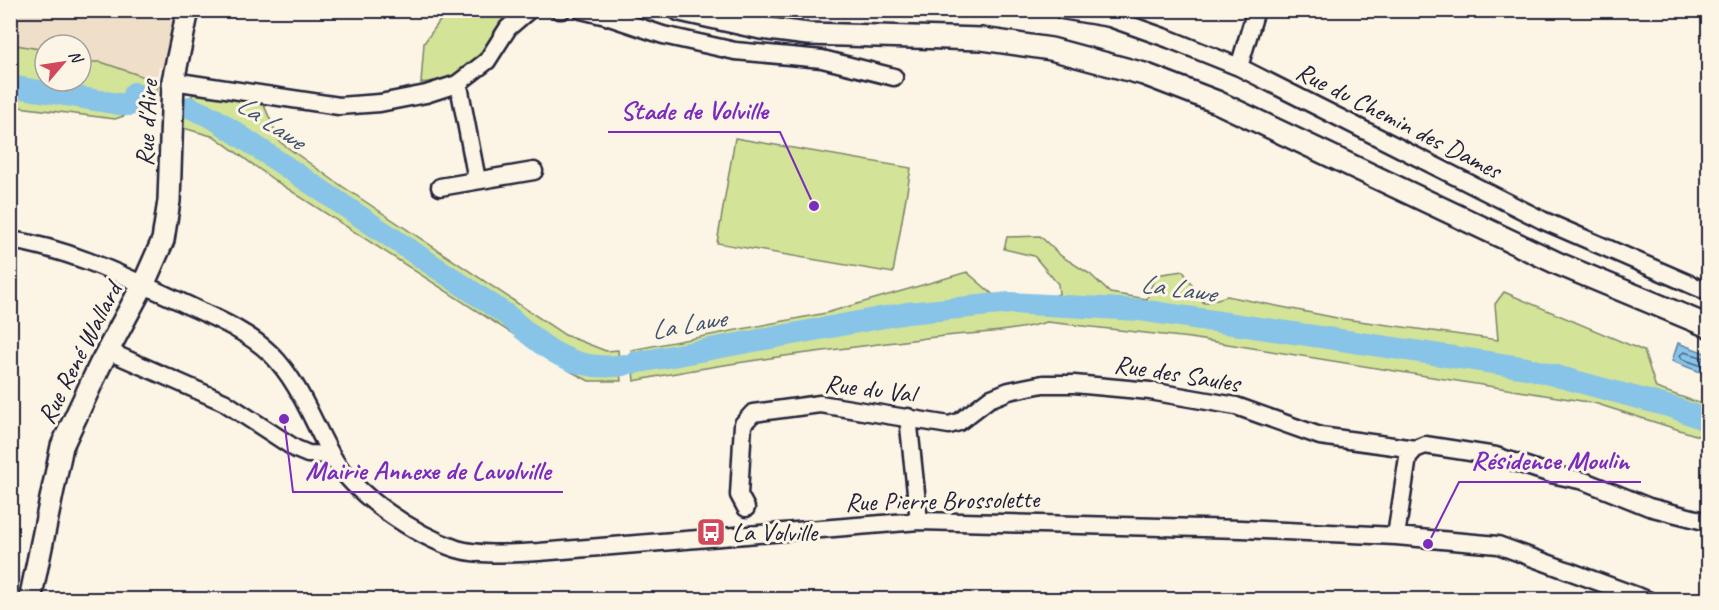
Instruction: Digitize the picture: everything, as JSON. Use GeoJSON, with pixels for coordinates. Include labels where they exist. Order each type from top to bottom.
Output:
{"type":"FeatureCollection","features":[{"type":"Feature","properties":{"kind":"main road","name":"Rue d'Aire"},"geometry":{"type":"LineString","coordinates":[[163,240],[170,201],[173,81],[188,10]]}},
{"type":"Feature","properties":{"kind":"main road"},"geometry":{"type":"LineString","coordinates":[[680,10],[761,28],[808,34],[982,39],[1051,49],[1144,74],[1217,102],[1559,264],[1708,326]]}},
{"type":"Feature","properties":{"kind":"main road","name":"Rue René Wallard"},"geometry":{"type":"LineString","coordinates":[[30,600],[56,464],[70,427],[144,283],[163,240]]}},
{"type":"Feature","properties":{"kind":"street"},"geometry":{"type":"LineString","coordinates":[[173,81],[339,106],[399,99],[457,84],[487,61],[508,28],[529,10]]}},
{"type":"Feature","properties":{"kind":"street"},"geometry":{"type":"LineString","coordinates":[[581,10],[663,35],[735,51],[822,59],[894,76]]}},
{"type":"Feature","properties":{"kind":"street","name":"Rue du Chemin des Dames"},"geometry":{"type":"LineString","coordinates":[[1062,10],[1110,18],[1239,68],[1542,220],[1708,292]]}},
{"type":"Feature","properties":{"kind":"street"},"geometry":{"type":"LineString","coordinates":[[1239,68],[1256,10]]}},
{"type":"Feature","properties":{"kind":"street"},"geometry":{"type":"LineString","coordinates":[[457,84],[477,180]]}},
{"type":"Feature","properties":{"kind":"street"},"geometry":{"type":"LineString","coordinates":[[440,188],[534,171]]}},
{"type":"Feature","properties":{"kind":"street","name":"Rue Pierre Brossolette"},"geometry":{"type":"LineString","coordinates":[[10,240],[43,245],[144,283],[255,340],[273,356],[308,405],[331,455],[342,472],[361,491],[411,528],[459,550],[539,552],[920,521],[1242,529],[1395,536],[1498,545],[1648,600]]}},
{"type":"Feature","properties":{"kind":"street"},"geometry":{"type":"LineString","coordinates":[[108,351],[224,402],[296,449],[308,454],[331,455]]}},
{"type":"Feature","properties":{"kind":"street","name":"Rue des Saules"},"geometry":{"type":"LineString","coordinates":[[936,422],[949,425],[959,422],[989,399],[1009,391],[1043,384],[1074,384],[1150,391],[1236,406],[1320,436],[1415,449],[1425,445],[1496,456],[1551,474],[1584,481],[1649,507],[1708,522]]}},
{"type":"Feature","properties":{"kind":"street","name":"Rue du Val"},"geometry":{"type":"LineString","coordinates":[[746,508],[739,495],[743,424],[753,413],[820,404],[936,422]]}},
{"type":"Feature","properties":{"kind":"street"},"geometry":{"type":"LineString","coordinates":[[908,417],[920,521]]}},
{"type":"Feature","properties":{"kind":"street"},"geometry":{"type":"LineString","coordinates":[[1395,536],[1408,458],[1415,449]]}},
{"type":"Feature","properties":{"kind":"shaded area"},"geometry":{"type":"Polygon","coordinates":[[[10,11],[179,11],[166,68],[159,67],[157,79],[153,80],[101,62],[93,62],[93,33],[33,33],[33,48],[11,44],[10,11]]]}},
{"type":"Feature","properties":{"kind":"green space"},"geometry":{"type":"Polygon","coordinates":[[[447,11],[511,11],[483,59],[455,78],[421,83],[424,43],[447,11]]]}},
{"type":"Feature","properties":{"kind":"green space"},"geometry":{"type":"Polygon","coordinates":[[[10,44],[33,48],[33,93],[93,93],[93,62],[101,62],[159,82],[153,105],[131,100],[127,115],[115,119],[11,106],[10,44]]]}},
{"type":"Feature","properties":{"kind":"green space"},"geometry":{"type":"Polygon","coordinates":[[[196,92],[263,103],[280,142],[333,180],[565,335],[606,351],[618,350],[621,381],[589,381],[570,371],[274,180],[215,137],[183,128],[186,101],[196,92]]]}},
{"type":"Feature","properties":{"kind":"green space"},"geometry":{"type":"Polygon","coordinates":[[[735,138],[911,168],[893,273],[717,243],[735,138]]]}},
{"type":"Feature","properties":{"kind":"green space"},"geometry":{"type":"Polygon","coordinates":[[[1040,236],[1061,256],[1090,274],[1110,293],[1147,299],[1155,275],[1183,271],[1204,303],[1227,296],[1337,318],[1498,340],[1495,304],[1504,292],[1644,351],[1656,388],[1708,406],[1708,439],[1594,403],[1190,338],[1047,322],[1000,331],[776,357],[634,381],[631,350],[826,313],[967,272],[997,298],[1042,300],[1059,294],[1058,284],[1034,256],[1004,249],[1007,237],[1040,236]]]}},
{"type":"Feature","properties":{"kind":"water"},"geometry":{"type":"Polygon","coordinates":[[[1678,343],[1708,354],[1708,375],[1672,361],[1678,343]]]}},
{"type":"Feature","properties":{"kind":"waterway","name":"La Lawe"},"geometry":{"type":"LineString","coordinates":[[10,86],[125,105],[130,105],[134,93]]}},
{"type":"Feature","properties":{"kind":"waterway","name":"La Lawe"},"geometry":{"type":"LineString","coordinates":[[189,107],[215,119],[507,315],[534,338],[560,355],[589,365],[606,367],[624,365]]}},
{"type":"Feature","properties":{"kind":"waterway","name":"La Lawe"},"geometry":{"type":"LineString","coordinates":[[634,363],[907,313],[1010,303],[1140,310],[1527,368],[1675,408],[1708,421]]}},
{"type":"Feature","properties":{"kind":"place","name":"Stade de Volville"},"geometry":{"type":"Point","coordinates":[814,206]}},
{"type":"Feature","properties":{"kind":"place","name":"Mairie Annexe de Lavolville"},"geometry":{"type":"Point","coordinates":[284,419]}},
{"type":"Feature","properties":{"kind":"place","name":"La Volville"},"geometry":{"type":"Point","coordinates":[711,532]}},
{"type":"Feature","properties":{"kind":"place","name":"Résidence Moulin"},"geometry":{"type":"Point","coordinates":[1428,544]}}]}
